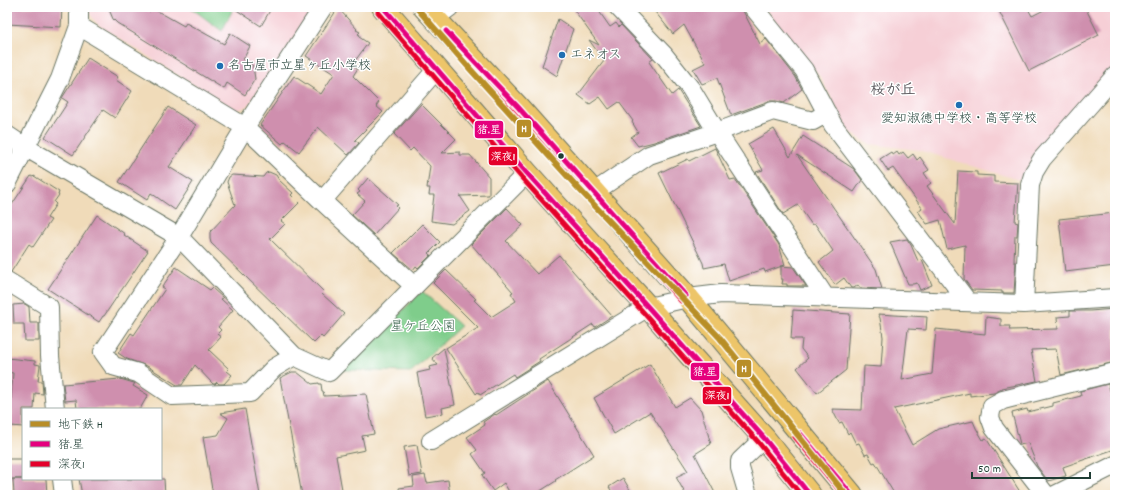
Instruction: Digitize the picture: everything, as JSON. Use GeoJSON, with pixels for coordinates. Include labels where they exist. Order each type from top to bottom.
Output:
{"type":"FeatureCollection","features":[{"type":"Feature","properties":{"kind":"main road"},"geometry":{"type":"LineString","coordinates":[[382,7],[527,173],[764,438],[810,495]]}},
{"type":"Feature","properties":{"kind":"main road"},"geometry":{"type":"LineString","coordinates":[[436,11],[518,107],[688,298],[852,495]]}},
{"type":"Feature","properties":{"kind":"street"},"geometry":{"type":"LineString","coordinates":[[7,184],[60,79],[79,26],[79,7]]}},
{"type":"Feature","properties":{"kind":"street"},"geometry":{"type":"LineString","coordinates":[[294,356],[274,368],[250,393],[172,396],[138,374],[113,366],[103,352],[179,237],[245,127],[323,7]]}},
{"type":"Feature","properties":{"kind":"street"},"geometry":{"type":"LineString","coordinates":[[618,7],[664,55],[691,89],[717,132],[826,298]]}},
{"type":"Feature","properties":{"kind":"street"},"geometry":{"type":"LineString","coordinates":[[753,7],[804,70],[833,124],[968,302]]}},
{"type":"Feature","properties":{"kind":"street"},"geometry":{"type":"LineString","coordinates":[[79,26],[245,127],[414,286]]}},
{"type":"Feature","properties":{"kind":"street"},"geometry":{"type":"LineString","coordinates":[[322,201],[436,70]]}},
{"type":"Feature","properties":{"kind":"street"},"geometry":{"type":"LineString","coordinates":[[1024,304],[1030,185],[1034,172],[1042,159],[1115,76]]}},
{"type":"Feature","properties":{"kind":"street"},"geometry":{"type":"LineString","coordinates":[[594,192],[649,155],[773,111],[813,121],[826,112]]}},
{"type":"Feature","properties":{"kind":"street"},"geometry":{"type":"LineString","coordinates":[[7,135],[26,148],[179,237],[294,356],[329,372],[527,173]]}},
{"type":"Feature","properties":{"kind":"street"},"geometry":{"type":"LineString","coordinates":[[7,281],[49,307],[50,356],[54,408]]}},
{"type":"Feature","properties":{"kind":"street"},"geometry":{"type":"LineString","coordinates":[[431,441],[648,307],[688,298],[721,294],[1024,304],[1115,298]]}},
{"type":"Feature","properties":{"kind":"street"},"geometry":{"type":"LineString","coordinates":[[1046,495],[994,428],[990,418],[992,406],[1003,400],[1115,372]]}},
{"type":"Feature","properties":{"kind":"street"},"geometry":{"type":"LineString","coordinates":[[748,495],[740,468],[740,461],[764,438]]}},
{"type":"Feature","properties":{"kind":"street"},"geometry":{"type":"LineString","coordinates":[[1055,495],[1115,465]]}},
{"type":"Feature","properties":{"kind":"street"},"geometry":{"type":"LineString","coordinates":[[62,480],[64,495]]}},
{"type":"Feature","properties":{"kind":"shaded area","name":"名古屋市立星ヶ丘小学校"},"geometry":{"type":"Polygon","coordinates":[[[88,7],[317,7],[248,106],[235,111],[98,25],[88,11],[88,7]]]}},
{"type":"Feature","properties":{"kind":"shaded area","name":"愛知淑徳中学校・高等学校"},"geometry":{"type":"Polygon","coordinates":[[[763,7],[1115,7],[1115,69],[1026,182],[919,150],[869,144],[848,131],[821,78],[763,7]]]}},
{"type":"Feature","properties":{"kind":"green space"},"geometry":{"type":"Polygon","coordinates":[[[190,7],[234,7],[222,31],[190,7]]]}},
{"type":"Feature","properties":{"kind":"green space","name":"星ケ丘公園"},"geometry":{"type":"Polygon","coordinates":[[[422,291],[461,326],[411,372],[344,370],[422,291]]]}},
{"type":"Feature","properties":{"kind":"building"},"geometry":{"type":"Polygon","coordinates":[[[7,7],[62,7],[61,27],[7,24],[7,7]]]}},
{"type":"Feature","properties":{"kind":"building"},"geometry":{"type":"Polygon","coordinates":[[[108,7],[142,7],[150,12],[152,8],[184,26],[186,23],[224,44],[230,33],[250,46],[243,60],[253,66],[255,79],[245,95],[227,83],[224,89],[117,23],[113,19],[108,7]]]}},
{"type":"Feature","properties":{"kind":"building"},"geometry":{"type":"Polygon","coordinates":[[[232,7],[272,7],[261,26],[232,7]]]}},
{"type":"Feature","properties":{"kind":"building"},"geometry":{"type":"Polygon","coordinates":[[[572,7],[596,7],[610,27],[616,23],[619,27],[621,25],[653,59],[649,62],[672,95],[678,90],[701,126],[638,146],[631,137],[638,132],[632,122],[633,121],[619,102],[609,109],[600,97],[590,104],[578,95],[604,61],[589,40],[599,45],[572,7]]]}},
{"type":"Feature","properties":{"kind":"building"},"geometry":{"type":"Polygon","coordinates":[[[651,7],[741,7],[760,44],[766,39],[795,76],[802,89],[784,103],[769,101],[731,115],[717,78],[702,84],[693,69],[705,63],[684,25],[673,34],[651,7]]]}},
{"type":"Feature","properties":{"kind":"building"},"geometry":{"type":"Polygon","coordinates":[[[997,7],[1027,7],[1032,16],[1050,7],[1085,7],[1099,35],[1029,71],[997,7]]]}},
{"type":"Feature","properties":{"kind":"building"},"geometry":{"type":"Polygon","coordinates":[[[338,8],[357,29],[356,30],[360,32],[358,34],[360,35],[359,37],[368,43],[352,65],[358,68],[353,76],[379,102],[376,106],[383,112],[355,140],[359,143],[348,155],[318,127],[299,152],[285,141],[282,144],[260,125],[294,76],[321,94],[334,74],[306,56],[338,8]]]}},
{"type":"Feature","properties":{"kind":"building"},"geometry":{"type":"Polygon","coordinates":[[[558,19],[573,29],[557,76],[542,66],[558,19]]]}},
{"type":"Feature","properties":{"kind":"building"},"geometry":{"type":"Polygon","coordinates":[[[88,58],[118,77],[116,80],[132,91],[115,118],[103,110],[73,155],[45,137],[68,102],[62,98],[88,58]]]}},
{"type":"Feature","properties":{"kind":"building"},"geometry":{"type":"Polygon","coordinates":[[[421,104],[456,139],[442,153],[460,152],[460,155],[470,155],[489,177],[489,195],[460,196],[470,211],[452,224],[431,221],[434,195],[429,195],[430,188],[427,188],[430,166],[413,148],[410,151],[394,134],[421,104]]]}},
{"type":"Feature","properties":{"kind":"building"},"geometry":{"type":"Polygon","coordinates":[[[168,107],[196,125],[169,167],[193,182],[175,210],[151,193],[147,200],[119,182],[168,107]]]}},
{"type":"Feature","properties":{"kind":"building"},"geometry":{"type":"Polygon","coordinates":[[[774,129],[790,157],[803,136],[854,169],[862,180],[854,192],[797,155],[876,269],[882,289],[860,288],[858,285],[851,288],[844,278],[835,285],[819,262],[833,251],[815,224],[812,225],[798,205],[783,214],[756,172],[763,170],[748,144],[774,129]]]}},
{"type":"Feature","properties":{"kind":"building"},"geometry":{"type":"Polygon","coordinates":[[[715,148],[730,180],[735,179],[779,245],[785,265],[765,272],[764,269],[729,281],[724,264],[704,268],[703,263],[659,173],[688,159],[689,161],[715,148]]]}},
{"type":"Feature","properties":{"kind":"building"},"geometry":{"type":"Polygon","coordinates":[[[891,152],[893,155],[897,152],[899,155],[903,152],[908,158],[913,154],[917,160],[920,157],[929,170],[924,173],[931,183],[927,186],[955,224],[958,171],[977,172],[977,175],[994,176],[994,182],[1018,183],[1015,222],[1018,223],[1017,236],[1015,236],[1014,262],[1016,262],[1014,293],[972,290],[964,279],[965,245],[947,249],[940,220],[927,224],[918,211],[922,208],[893,168],[888,171],[880,159],[891,152]]]}},
{"type":"Feature","properties":{"kind":"building"},"geometry":{"type":"Polygon","coordinates":[[[269,172],[276,175],[279,180],[293,193],[291,195],[299,203],[281,221],[285,224],[270,239],[324,292],[322,294],[344,314],[323,338],[321,336],[314,343],[211,243],[210,232],[235,205],[227,182],[229,177],[232,175],[263,177],[269,172]]]}},
{"type":"Feature","properties":{"kind":"building"},"geometry":{"type":"Polygon","coordinates":[[[31,176],[34,176],[59,192],[59,195],[54,202],[56,204],[47,218],[51,220],[33,247],[29,244],[11,272],[8,270],[7,271],[7,212],[31,176]]]}},
{"type":"Feature","properties":{"kind":"building"},"geometry":{"type":"Polygon","coordinates":[[[368,178],[398,205],[396,206],[398,208],[374,235],[352,215],[365,201],[357,194],[360,192],[358,190],[368,178]]]}},
{"type":"Feature","properties":{"kind":"building"},"geometry":{"type":"Polygon","coordinates":[[[507,208],[523,225],[506,241],[537,274],[559,255],[612,316],[595,327],[593,324],[539,359],[540,361],[515,377],[513,374],[480,395],[478,392],[476,394],[446,348],[478,328],[433,283],[446,270],[476,299],[474,300],[491,317],[516,301],[511,293],[513,292],[471,244],[507,208]]]}},
{"type":"Feature","properties":{"kind":"building"},"geometry":{"type":"Polygon","coordinates":[[[1115,213],[1115,266],[1065,272],[1059,219],[1115,213]]]}},
{"type":"Feature","properties":{"kind":"building"},"geometry":{"type":"Polygon","coordinates":[[[97,215],[148,251],[99,322],[48,289],[97,215]]]}},
{"type":"Feature","properties":{"kind":"building"},"geometry":{"type":"Polygon","coordinates":[[[422,224],[440,242],[429,253],[431,255],[418,268],[416,266],[413,270],[393,253],[422,224]]]}},
{"type":"Feature","properties":{"kind":"building"},"geometry":{"type":"Polygon","coordinates":[[[907,239],[918,261],[922,260],[932,285],[920,290],[917,283],[908,284],[890,242],[907,239]]]}},
{"type":"Feature","properties":{"kind":"building"},"geometry":{"type":"Polygon","coordinates":[[[781,266],[793,267],[806,286],[787,286],[787,284],[782,284],[783,279],[781,279],[781,266]]]}},
{"type":"Feature","properties":{"kind":"building"},"geometry":{"type":"Polygon","coordinates":[[[176,267],[210,290],[212,288],[233,310],[218,327],[221,330],[217,334],[221,337],[209,350],[229,369],[227,371],[232,375],[224,384],[219,384],[217,382],[213,384],[195,365],[182,385],[177,385],[147,366],[127,359],[118,353],[131,333],[134,335],[165,289],[162,287],[176,267]]]}},
{"type":"Feature","properties":{"kind":"building"},"geometry":{"type":"Polygon","coordinates":[[[25,304],[29,307],[30,323],[39,323],[39,341],[25,341],[24,324],[14,324],[13,305],[25,304]]]}},
{"type":"Feature","properties":{"kind":"building"},"geometry":{"type":"Polygon","coordinates":[[[1115,309],[1115,362],[1061,375],[1056,349],[1031,350],[1037,381],[1002,388],[994,393],[970,396],[970,393],[894,409],[912,445],[938,429],[973,421],[983,440],[986,438],[1022,495],[895,495],[875,462],[873,463],[868,454],[865,455],[859,443],[856,444],[850,432],[848,434],[842,422],[839,423],[832,409],[862,410],[864,366],[881,367],[883,337],[878,314],[927,317],[926,330],[908,329],[902,380],[932,374],[936,329],[985,334],[986,317],[1001,319],[1001,326],[1010,326],[1009,330],[1058,329],[1057,317],[1070,316],[1070,311],[1115,309]]]}},
{"type":"Feature","properties":{"kind":"building"},"geometry":{"type":"Polygon","coordinates":[[[793,310],[850,314],[846,370],[817,393],[797,368],[808,358],[801,349],[802,339],[791,339],[793,310]]]}},
{"type":"Feature","properties":{"kind":"building"},"geometry":{"type":"Polygon","coordinates":[[[444,348],[455,405],[442,408],[443,413],[425,416],[417,373],[430,370],[429,367],[438,365],[432,358],[444,348]]]}},
{"type":"Feature","properties":{"kind":"building"},"geometry":{"type":"Polygon","coordinates":[[[7,358],[35,361],[35,364],[40,365],[38,381],[42,381],[43,394],[35,393],[34,408],[22,408],[22,427],[11,426],[12,411],[10,411],[13,373],[7,372],[7,358]]]}},
{"type":"Feature","properties":{"kind":"building"},"geometry":{"type":"Polygon","coordinates":[[[650,364],[675,407],[690,398],[701,410],[711,444],[695,454],[716,495],[686,495],[676,477],[688,471],[650,412],[614,434],[594,398],[650,364]]]}},
{"type":"Feature","properties":{"kind":"building"},"geometry":{"type":"Polygon","coordinates":[[[292,372],[297,372],[312,384],[321,384],[324,396],[366,394],[374,434],[362,436],[365,450],[336,456],[343,495],[302,495],[280,378],[292,372]]]}},
{"type":"Feature","properties":{"kind":"building"},"geometry":{"type":"Polygon","coordinates":[[[120,379],[135,383],[133,386],[148,395],[141,408],[77,408],[76,400],[65,401],[63,384],[120,379]]]}},
{"type":"Feature","properties":{"kind":"building"},"geometry":{"type":"Polygon","coordinates":[[[548,381],[594,455],[534,495],[511,495],[504,483],[493,491],[482,475],[485,473],[472,454],[477,450],[467,437],[485,425],[483,422],[548,381]]]}},
{"type":"Feature","properties":{"kind":"building"},"geometry":{"type":"Polygon","coordinates":[[[1108,384],[1115,406],[1115,449],[1063,467],[1066,476],[1048,481],[1037,466],[1028,443],[1020,445],[1012,413],[1027,409],[1028,412],[1053,406],[1053,403],[1081,396],[1080,391],[1108,384]]]}},
{"type":"Feature","properties":{"kind":"building"},"geometry":{"type":"Polygon","coordinates":[[[245,409],[260,495],[213,495],[203,437],[218,435],[228,418],[220,413],[245,409]]]}},
{"type":"Feature","properties":{"kind":"building"},"geometry":{"type":"Polygon","coordinates":[[[417,445],[422,474],[409,476],[404,447],[417,445]]]}},
{"type":"Feature","properties":{"kind":"building"},"geometry":{"type":"Polygon","coordinates":[[[7,459],[22,459],[22,479],[7,479],[7,459]]]}},
{"type":"Feature","properties":{"kind":"building"},"geometry":{"type":"Polygon","coordinates":[[[425,475],[427,483],[448,480],[450,495],[400,495],[399,488],[414,486],[413,477],[425,475]]]}},
{"type":"Feature","properties":{"kind":"building"},"geometry":{"type":"Polygon","coordinates":[[[623,478],[633,495],[614,495],[609,487],[623,478]]]}},
{"type":"Feature","properties":{"kind":"building"},"geometry":{"type":"Polygon","coordinates":[[[13,479],[46,480],[47,495],[14,495],[13,479]]]}},
{"type":"Feature","properties":{"kind":"building"},"geometry":{"type":"Polygon","coordinates":[[[164,479],[165,495],[82,495],[79,480],[164,479]]]}},
{"type":"Feature","properties":{"kind":"metro line","name":"H"},"geometry":{"type":"LineString","coordinates":[[416,7],[579,189],[720,338],[846,495]]}},
{"type":"Feature","properties":{"kind":"transit line","name":"猪.星"},"geometry":{"type":"LineString","coordinates":[[383,7],[527,173],[764,438],[810,495]]}},
{"type":"Feature","properties":{"kind":"transit line","name":"深夜1"},"geometry":{"type":"LineString","coordinates":[[378,12],[522,178],[759,443],[801,495]]}},
{"type":"Feature","properties":{"kind":"transit line","name":"猪.星"},"geometry":{"type":"LineString","coordinates":[[446,31],[518,107],[686,296]]}},
{"type":"Feature","properties":{"kind":"transit line","name":"深夜1"},"geometry":{"type":"LineString","coordinates":[[441,36],[513,112],[681,301]]}},
{"type":"Feature","properties":{"kind":"transit line","name":"猪.星"},"geometry":{"type":"LineString","coordinates":[[800,433],[852,495]]}},
{"type":"Feature","properties":{"kind":"transit line","name":"深夜1"},"geometry":{"type":"LineString","coordinates":[[795,437],[843,495]]}},
{"type":"Feature","properties":{"kind":"place","name":"エネオス"},"geometry":{"type":"Point","coordinates":[562,55]}},
{"type":"Feature","properties":{"kind":"place","name":"名古屋市立星ヶ丘小学校"},"geometry":{"type":"Point","coordinates":[220,66]}},
{"type":"Feature","properties":{"kind":"place","name":"愛知淑徳中学校・高等学校"},"geometry":{"type":"Point","coordinates":[959,105]}},
{"type":"Feature","properties":{"kind":"district","name":"桜が丘"},"geometry":{"type":"Point","coordinates":[893,91]}}]}
